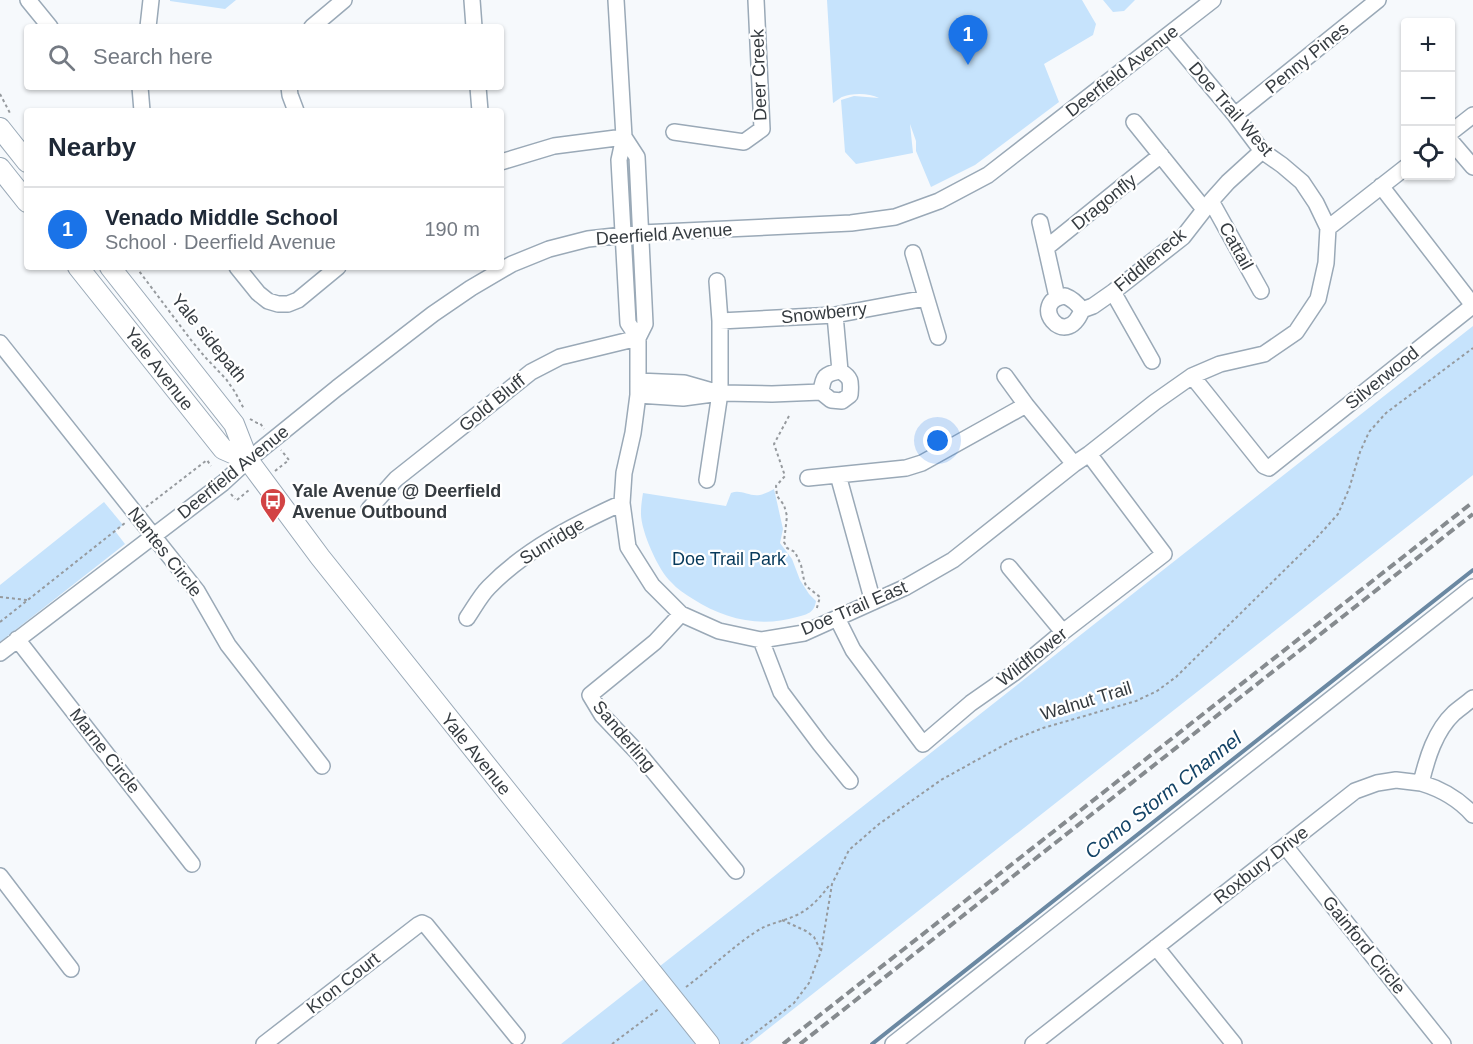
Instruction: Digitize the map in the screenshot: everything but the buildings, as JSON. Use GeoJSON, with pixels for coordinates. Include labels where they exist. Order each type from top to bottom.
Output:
{"type":"FeatureCollection","features":[{"type":"Feature","properties":{"kind":"main road"},"geometry":{"type":"LineString","coordinates":[[6,123],[24,156]]}},
{"type":"Feature","properties":{"kind":"main road"},"geometry":{"type":"LineString","coordinates":[[0,168],[24,198]]}},
{"type":"Feature","properties":{"kind":"main road","name":"Yale Avenue"},"geometry":{"type":"LineString","coordinates":[[80,270],[223,449],[248,460]]}},
{"type":"Feature","properties":{"kind":"main road","name":"Yale Avenue"},"geometry":{"type":"LineString","coordinates":[[112,270],[234,424],[248,460],[320,557],[678,993],[705,1039]]}},
{"type":"Feature","properties":{"kind":"street"},"geometry":{"type":"LineString","coordinates":[[28,0],[48,24]]}},
{"type":"Feature","properties":{"kind":"street"},"geometry":{"type":"LineString","coordinates":[[148,24],[151,0]]}},
{"type":"Feature","properties":{"kind":"street"},"geometry":{"type":"LineString","coordinates":[[316,24],[344,0]]}},
{"type":"Feature","properties":{"kind":"street"},"geometry":{"type":"LineString","coordinates":[[472,0],[474,24]]}},
{"type":"Feature","properties":{"kind":"street"},"geometry":{"type":"LineString","coordinates":[[616,0],[624,137],[619,160],[624,235]]}},
{"type":"Feature","properties":{"kind":"street","name":"Deer Creek"},"geometry":{"type":"LineString","coordinates":[[674,132],[744,142],[762,129],[756,0]]}},
{"type":"Feature","properties":{"kind":"street","name":"Deerfield Avenue"},"geometry":{"type":"LineString","coordinates":[[504,269],[549,249],[588,239],[624,235],[851,223],[895,217],[939,201],[988,175],[1213,0]]}},
{"type":"Feature","properties":{"kind":"street","name":"Penny Pines"},"geometry":{"type":"LineString","coordinates":[[1235,116],[1378,0]]}},
{"type":"Feature","properties":{"kind":"street","name":"Doe Trail West"},"geometry":{"type":"LineString","coordinates":[[1074,464],[1192,376],[1220,364],[1264,354],[1296,332],[1318,299],[1326,262],[1328,228],[1316,202],[1302,182],[1262,151],[1168,35]]}},
{"type":"Feature","properties":{"kind":"street"},"geometry":{"type":"LineString","coordinates":[[140,90],[142,108]]}},
{"type":"Feature","properties":{"kind":"street"},"geometry":{"type":"LineString","coordinates":[[290,90],[295,108]]}},
{"type":"Feature","properties":{"kind":"street"},"geometry":{"type":"LineString","coordinates":[[478,90],[480,108]]}},
{"type":"Feature","properties":{"kind":"street"},"geometry":{"type":"LineString","coordinates":[[1455,129],[1473,115]]}},
{"type":"Feature","properties":{"kind":"street"},"geometry":{"type":"LineString","coordinates":[[1134,122],[1207,205]]}},
{"type":"Feature","properties":{"kind":"street"},"geometry":{"type":"LineString","coordinates":[[504,161],[554,146],[624,137]]}},
{"type":"Feature","properties":{"kind":"street"},"geometry":{"type":"LineString","coordinates":[[624,137],[637,158],[641,234]]}},
{"type":"Feature","properties":{"kind":"street"},"geometry":{"type":"LineString","coordinates":[[1455,146],[1473,167]]}},
{"type":"Feature","properties":{"kind":"street","name":"Fiddleneck"},"geometry":{"type":"LineString","coordinates":[[1057,297],[1050,304],[1048,313],[1052,321],[1065,327],[1075,323],[1082,310],[1093,306],[1113,292],[1183,237],[1228,182],[1262,151]]}},
{"type":"Feature","properties":{"kind":"street","name":"Dragonfly"},"geometry":{"type":"LineString","coordinates":[[1046,248],[1161,155]]}},
{"type":"Feature","properties":{"kind":"street"},"geometry":{"type":"LineString","coordinates":[[1328,228],[1401,171]]}},
{"type":"Feature","properties":{"kind":"street","name":"Silverwood"},"geometry":{"type":"LineString","coordinates":[[1192,376],[1264,466],[1269,468],[1471,308],[1472,304],[1382,186]]}},
{"type":"Feature","properties":{"kind":"street","name":"Cattail"},"geometry":{"type":"LineString","coordinates":[[1207,205],[1261,291]]}},
{"type":"Feature","properties":{"kind":"street"},"geometry":{"type":"LineString","coordinates":[[1040,222],[1057,297],[1065,296],[1072,299],[1082,310]]}},
{"type":"Feature","properties":{"kind":"street","name":"Doe Trail East"},"geometry":{"type":"LineString","coordinates":[[641,234],[645,324],[638,338],[638,388],[633,433],[624,473],[622,502],[628,547],[652,585],[681,614],[719,631],[761,640],[804,633],[906,587],[953,560],[1074,464]]}},
{"type":"Feature","properties":{"kind":"street","name":"Doe Trail East"},"geometry":{"type":"LineString","coordinates":[[624,235],[628,323],[638,338]]}},
{"type":"Feature","properties":{"kind":"street"},"geometry":{"type":"LineString","coordinates":[[913,253],[938,337]]}},
{"type":"Feature","properties":{"kind":"street"},"geometry":{"type":"LineString","coordinates":[[239,270],[258,293],[268,301],[278,304],[288,304],[298,300],[334,270]]}},
{"type":"Feature","properties":{"kind":"street","name":"Deerfield Avenue"},"geometry":{"type":"LineString","coordinates":[[0,653],[223,483],[248,460],[433,314],[502,270]]}},
{"type":"Feature","properties":{"kind":"street"},"geometry":{"type":"LineString","coordinates":[[707,480],[720,393],[720,321],[717,281]]}},
{"type":"Feature","properties":{"kind":"street"},"geometry":{"type":"LineString","coordinates":[[1113,292],[1152,361]]}},
{"type":"Feature","properties":{"kind":"street","name":"Snowberry"},"geometry":{"type":"LineString","coordinates":[[720,321],[835,315],[926,298]]}},
{"type":"Feature","properties":{"kind":"street"},"geometry":{"type":"LineString","coordinates":[[835,315],[840,371]]}},
{"type":"Feature","properties":{"kind":"street","name":"Gold Bluff"},"geometry":{"type":"LineString","coordinates":[[369,509],[396,479],[531,372],[560,357],[638,338]]}},
{"type":"Feature","properties":{"kind":"street","name":"Nantes Circle"},"geometry":{"type":"LineString","coordinates":[[0,343],[197,591],[228,645],[322,766]]}},
{"type":"Feature","properties":{"kind":"street"},"geometry":{"type":"LineString","coordinates":[[638,388],[684,383],[720,393],[821,392],[831,400],[842,401],[850,395],[851,383],[848,375],[840,371],[828,373],[822,381],[821,392]]}},
{"type":"Feature","properties":{"kind":"street"},"geometry":{"type":"LineString","coordinates":[[1005,376],[1074,464]]}},
{"type":"Feature","properties":{"kind":"street"},"geometry":{"type":"LineString","coordinates":[[808,478],[906,468],[922,463],[1026,405]]}},
{"type":"Feature","properties":{"kind":"street","name":"Wildflower"},"geometry":{"type":"LineString","coordinates":[[837,618],[853,650],[923,744],[971,703],[1014,673],[1164,554],[1089,454]]}},
{"type":"Feature","properties":{"kind":"street"},"geometry":{"type":"LineString","coordinates":[[838,475],[873,602]]}},
{"type":"Feature","properties":{"kind":"street","name":"Sunridge"},"geometry":{"type":"LineString","coordinates":[[467,618],[487,589],[525,555],[585,520],[622,502]]}},
{"type":"Feature","properties":{"kind":"street"},"geometry":{"type":"LineString","coordinates":[[1009,567],[1063,632]]}},
{"type":"Feature","properties":{"kind":"street"},"geometry":{"type":"LineString","coordinates":[[893,1044],[1473,587]]}},
{"type":"Feature","properties":{"kind":"street","name":"Sanderling"},"geometry":{"type":"LineString","coordinates":[[681,614],[655,642],[590,695],[602,715],[640,755],[736,871]]}},
{"type":"Feature","properties":{"kind":"street","name":"Marne Circle"},"geometry":{"type":"LineString","coordinates":[[17,639],[192,864]]}},
{"type":"Feature","properties":{"kind":"street"},"geometry":{"type":"LineString","coordinates":[[761,640],[782,692],[850,781]]}},
{"type":"Feature","properties":{"kind":"street"},"geometry":{"type":"LineString","coordinates":[[1421,783],[1431,749],[1439,732],[1452,714],[1473,698]]}},
{"type":"Feature","properties":{"kind":"street","name":"Roxbury Drive"},"geometry":{"type":"LineString","coordinates":[[1033,1044],[1355,791],[1377,783],[1396,780],[1421,783],[1436,788],[1458,801],[1473,815]]}},
{"type":"Feature","properties":{"kind":"street","name":"Gainford Circle"},"geometry":{"type":"LineString","coordinates":[[1285,846],[1443,1044]]}},
{"type":"Feature","properties":{"kind":"street"},"geometry":{"type":"LineString","coordinates":[[0,876],[71,969]]}},
{"type":"Feature","properties":{"kind":"street","name":"Kron Court"},"geometry":{"type":"LineString","coordinates":[[264,1044],[283,1038],[422,923],[517,1037]]}},
{"type":"Feature","properties":{"kind":"street"},"geometry":{"type":"LineString","coordinates":[[1156,947],[1233,1044]]}},
{"type":"Feature","properties":{"kind":"path"},"geometry":{"type":"LineString","coordinates":[[0,94],[6,123]]}},
{"type":"Feature","properties":{"kind":"path","name":"Yale sidepath"},"geometry":{"type":"LineString","coordinates":[[138,270],[191,340],[226,379],[245,411]]}},
{"type":"Feature","properties":{"kind":"path","name":"Walnut Trail"},"geometry":{"type":"LineString","coordinates":[[741,1044],[794,1003],[809,983],[821,951],[832,884],[849,850],[879,824],[941,780],[1013,740],[1043,728],[1136,701],[1157,691],[1176,677],[1338,514],[1349,489],[1359,452],[1369,432],[1386,413],[1473,348]]}},
{"type":"Feature","properties":{"kind":"path"},"geometry":{"type":"LineString","coordinates":[[789,416],[774,444],[785,476],[776,486],[777,496],[784,505],[787,516],[784,543],[787,548],[795,552],[806,586],[820,597],[814,614]]}},
{"type":"Feature","properties":{"kind":"path"},"geometry":{"type":"LineString","coordinates":[[249,418],[260,423]]}},
{"type":"Feature","properties":{"kind":"path"},"geometry":{"type":"LineString","coordinates":[[0,622],[207,460],[211,466]]}},
{"type":"Feature","properties":{"kind":"path"},"geometry":{"type":"LineString","coordinates":[[0,597],[28,600]]}},
{"type":"Feature","properties":{"kind":"path"},"geometry":{"type":"LineString","coordinates":[[612,1044],[658,1011],[753,934],[768,924],[808,908],[821,897],[834,879]]}},
{"type":"Feature","properties":{"kind":"path"},"geometry":{"type":"LineString","coordinates":[[782,920],[814,937],[821,951]]}},
{"type":"Feature","properties":{"kind":"green space"},"geometry":{"type":"Polygon","coordinates":[[[170,0],[236,0],[225,9],[170,0]]]}},
{"type":"Feature","properties":{"kind":"green space"},"geometry":{"type":"Polygon","coordinates":[[[827,0],[1082,0],[1096,24],[1093,35],[1044,64],[1059,102],[975,165],[931,187],[916,151],[916,141],[910,124],[913,153],[856,164],[845,152],[841,100],[854,96],[879,98],[866,94],[851,95],[841,97],[833,103],[827,0]]]}},
{"type":"Feature","properties":{"kind":"green space"},"geometry":{"type":"Polygon","coordinates":[[[1103,0],[1135,0],[1124,11],[1113,12],[1103,0]]]}},
{"type":"Feature","properties":{"kind":"green space"},"geometry":{"type":"Polygon","coordinates":[[[1473,326],[1473,475],[749,1044],[561,1044],[1473,326]]]}},
{"type":"Feature","properties":{"kind":"green space","name":"Doe Trail Park"},"geometry":{"type":"Polygon","coordinates":[[[774,489],[783,529],[780,543],[792,559],[800,580],[816,601],[810,612],[770,622],[743,620],[705,606],[676,587],[666,576],[643,528],[641,512],[643,493],[726,506],[731,493],[760,495],[774,489]]]}},
{"type":"Feature","properties":{"kind":"green space"},"geometry":{"type":"Polygon","coordinates":[[[104,502],[123,525],[115,531],[125,544],[0,642],[0,585],[104,502]]]}},
{"type":"Feature","properties":{"kind":"waterway","name":"Como Storm Channel"},"geometry":{"type":"LineString","coordinates":[[872,1044],[1473,570]]}},
{"type":"Feature","properties":{"kind":"railway"},"geometry":{"type":"LineString","coordinates":[[783,1044],[1473,502]]}},
{"type":"Feature","properties":{"kind":"railway"},"geometry":{"type":"LineString","coordinates":[[800,1044],[1473,514]]}},
{"type":"Feature","properties":{"kind":"place","name":"Venado Middle School"},"geometry":{"type":"Point","coordinates":[968,65]}},
{"type":"Feature","properties":{"kind":"place","name":"Yale Avenue @ Deerfield Avenue Outbound"},"geometry":{"type":"Point","coordinates":[273,524]}}]}
